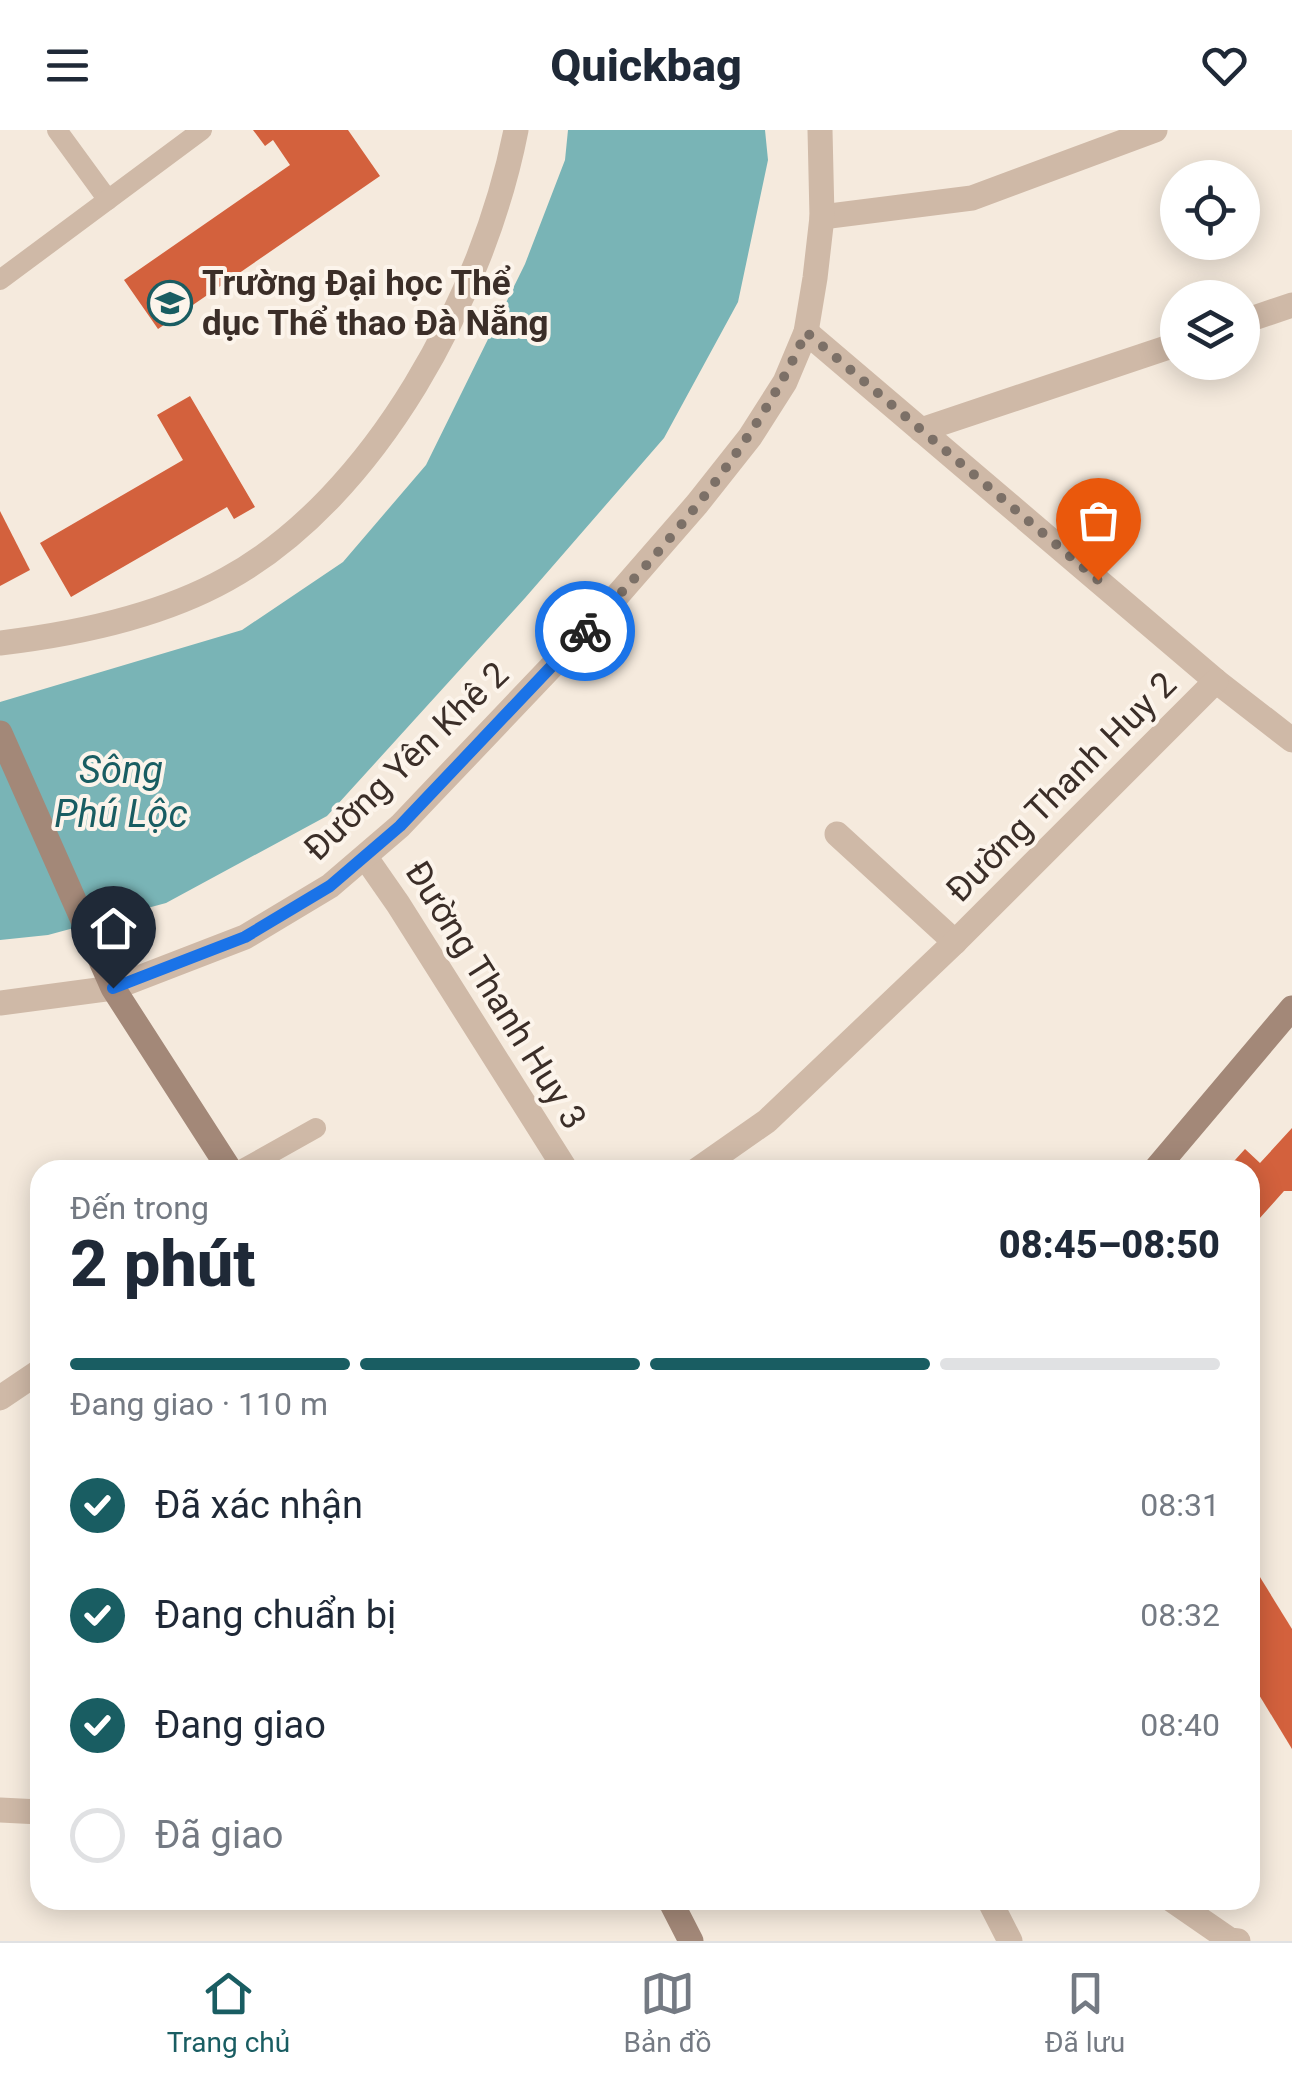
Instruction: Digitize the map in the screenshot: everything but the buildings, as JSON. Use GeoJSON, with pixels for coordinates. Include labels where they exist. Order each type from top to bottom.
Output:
{"type":"FeatureCollection","features":[{"type":"Feature","properties":{"kind":"street"},"geometry":{"type":"LineString","coordinates":[[0,643],[90,628],[165,606],[226,580],[312,519],[344,486],[419,383],[467,282],[497,202],[516,130]]}},
{"type":"Feature","properties":{"kind":"street","name":"Đường Yên Khê 2"},"geometry":{"type":"LineString","coordinates":[[0,1003],[113,988],[245,937],[330,886],[366,858],[596,620],[697,504],[750,437],[785,382],[806,332],[822,217],[820,130]]}},
{"type":"Feature","properties":{"kind":"street"},"geometry":{"type":"LineString","coordinates":[[822,217],[972,198],[1155,130]]}},
{"type":"Feature","properties":{"kind":"street"},"geometry":{"type":"LineString","coordinates":[[1260,316],[1292,305]]}},
{"type":"Feature","properties":{"kind":"street"},"geometry":{"type":"LineString","coordinates":[[806,332],[1216,681],[1292,740]]}},
{"type":"Feature","properties":{"kind":"street"},"geometry":{"type":"LineString","coordinates":[[921,430],[1160,350]]}},
{"type":"Feature","properties":{"kind":"street","name":"Đường Thanh Huy 2"},"geometry":{"type":"LineString","coordinates":[[711,1160],[766,1121],[956,942],[1216,681]]}},
{"type":"Feature","properties":{"kind":"street"},"geometry":{"type":"LineString","coordinates":[[0,733],[113,988],[224,1160]]}},
{"type":"Feature","properties":{"kind":"street","name":"Đường Thanh Huy 2"},"geometry":{"type":"LineString","coordinates":[[837,834],[956,942]]}},
{"type":"Feature","properties":{"kind":"street","name":"Đường Thanh Huy 3"},"geometry":{"type":"LineString","coordinates":[[366,858],[560,1160]]}},
{"type":"Feature","properties":{"kind":"street"},"geometry":{"type":"LineString","coordinates":[[1163,1160],[1292,1008]]}},
{"type":"Feature","properties":{"kind":"street"},"geometry":{"type":"LineString","coordinates":[[0,1398],[30,1378]]}},
{"type":"Feature","properties":{"kind":"street"},"geometry":{"type":"LineString","coordinates":[[0,1810],[30,1812]]}},
{"type":"Feature","properties":{"kind":"street"},"geometry":{"type":"LineString","coordinates":[[675,1910],[691,1941]]}},
{"type":"Feature","properties":{"kind":"street"},"geometry":{"type":"LineString","coordinates":[[994,1910],[1010,1941]]}},
{"type":"Feature","properties":{"kind":"street"},"geometry":{"type":"LineString","coordinates":[[1186,1910],[1229,1940],[1238,1941]]}},
{"type":"Feature","properties":{"kind":"lane"},"geometry":{"type":"LineString","coordinates":[[57,130],[108,200]]}},
{"type":"Feature","properties":{"kind":"lane"},"geometry":{"type":"LineString","coordinates":[[0,280],[202,130]]}},
{"type":"Feature","properties":{"kind":"lane"},"geometry":{"type":"LineString","coordinates":[[259,1160],[316,1128]]}},
{"type":"Feature","properties":{"kind":"water","name":"Sông Phú Lộc"},"geometry":{"type":"Polygon","coordinates":[[[568,130],[765,130],[768,160],[738,302],[664,438],[327,816],[166,903],[48,935],[0,940],[0,702],[242,630],[343,562],[426,465],[525,264],[565,160],[568,130]]]}},
{"type":"Feature","properties":{"kind":"way so far"},"geometry":{"type":"LineString","coordinates":[[585,631],[697,504],[750,437],[785,382],[806,332],[1098,580]]}},
{"type":"Feature","properties":{"kind":"place","name":"Trường Đại học Thể dục Thể thao Đà Nẵng"},"geometry":{"type":"Point","coordinates":[170,303]}},
{"type":"Feature","properties":{"kind":"route"},"geometry":{"type":"LineString","coordinates":[[113,988],[245,937],[330,886],[400,826],[585,631]]}}]}
